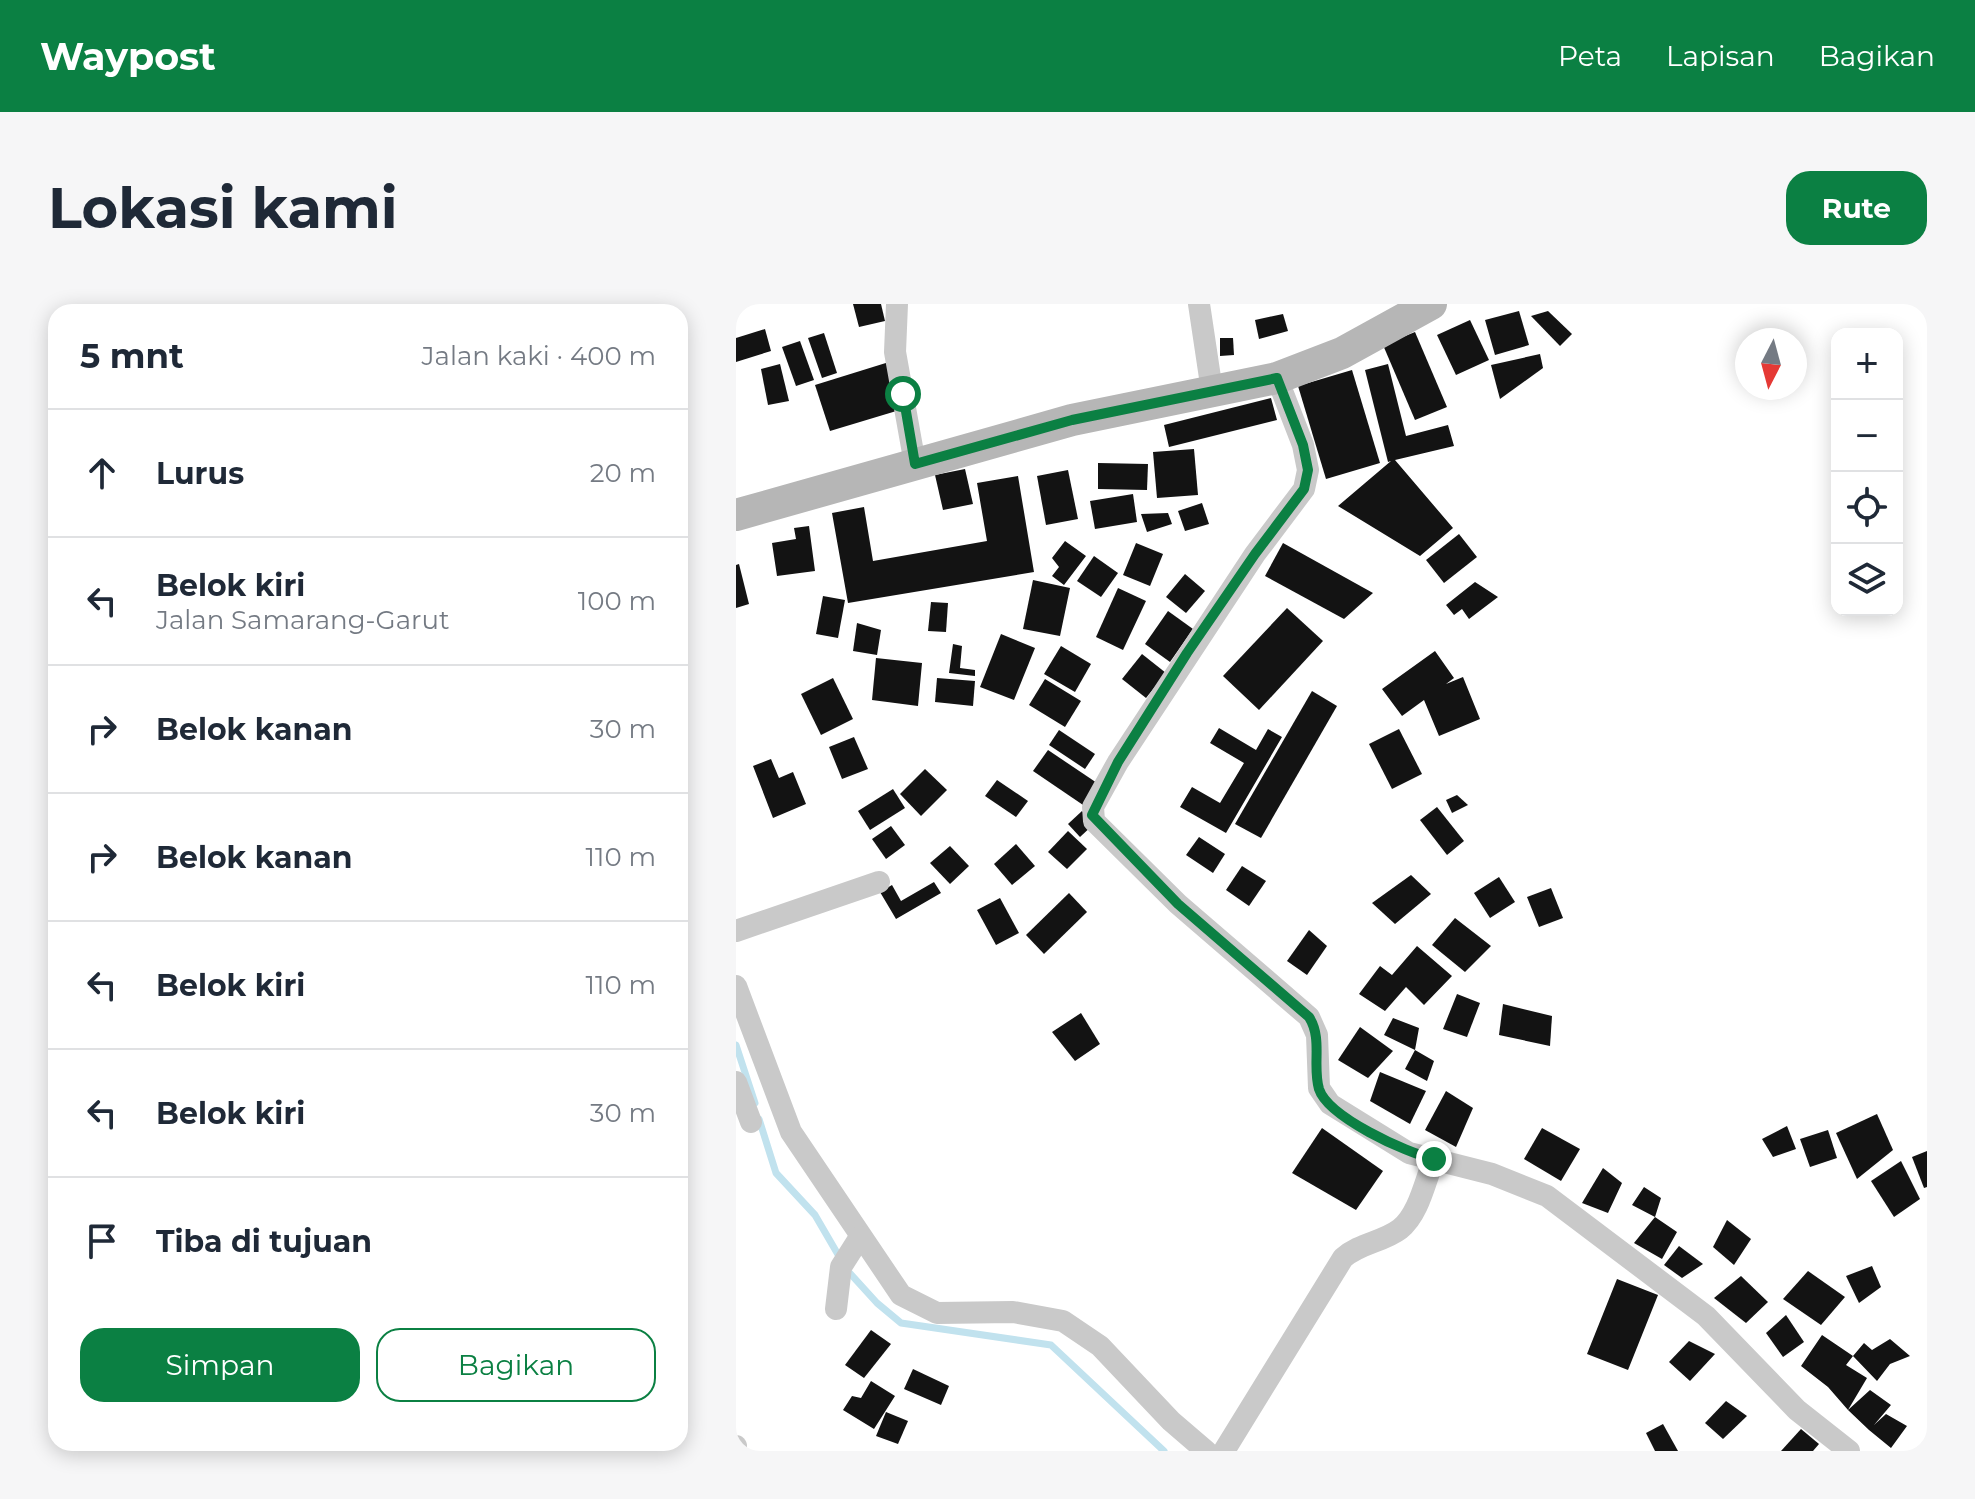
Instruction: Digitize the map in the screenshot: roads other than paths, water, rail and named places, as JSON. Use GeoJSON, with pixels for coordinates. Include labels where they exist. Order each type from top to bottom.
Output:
{"type":"FeatureCollection","features":[{"type":"Feature","properties":{"kind":"main road"},"geometry":{"type":"LineString","coordinates":[[736,515],[1072,420],[1277,378],[1342,353],[1431,304]]}},
{"type":"Feature","properties":{"kind":"street"},"geometry":{"type":"LineString","coordinates":[[897,304],[895,352],[915,464]]}},
{"type":"Feature","properties":{"kind":"street"},"geometry":{"type":"LineString","coordinates":[[1199,304],[1212,391]]}},
{"type":"Feature","properties":{"kind":"street"},"geometry":{"type":"LineString","coordinates":[[1277,378],[1303,445],[1308,470],[1304,489],[1187,653],[1118,762],[1092,815],[1178,904],[1309,1017],[1317,1035],[1319,1088],[1330,1104],[1386,1142],[1409,1153],[1492,1174],[1547,1196],[1706,1316],[1797,1410],[1849,1451]]}},
{"type":"Feature","properties":{"kind":"street"},"geometry":{"type":"LineString","coordinates":[[736,931],[879,882]]}},
{"type":"Feature","properties":{"kind":"street"},"geometry":{"type":"LineString","coordinates":[[737,992],[791,1132],[851,1251],[913,1304],[937,1313],[1013,1312],[1063,1321],[1100,1346],[1171,1421],[1206,1451]]}},
{"type":"Feature","properties":{"kind":"street"},"geometry":{"type":"LineString","coordinates":[[736,1082],[751,1122]]}},
{"type":"Feature","properties":{"kind":"street"},"geometry":{"type":"LineString","coordinates":[[1224,1451],[1343,1258],[1368,1241],[1399,1230],[1412,1215],[1434,1159]]}},
{"type":"Feature","properties":{"kind":"street"},"geometry":{"type":"LineString","coordinates":[[836,1309],[851,1251]]}},
{"type":"Feature","properties":{"kind":"waterway"},"geometry":{"type":"LineString","coordinates":[[736,1045],[755,1103]]}},
{"type":"Feature","properties":{"kind":"waterway"},"geometry":{"type":"LineString","coordinates":[[759,1119],[776,1173],[815,1215],[840,1258]]}},
{"type":"Feature","properties":{"kind":"waterway"},"geometry":{"type":"LineString","coordinates":[[846,1269],[877,1303],[901,1323],[1051,1345],[1164,1451]]}}]}
